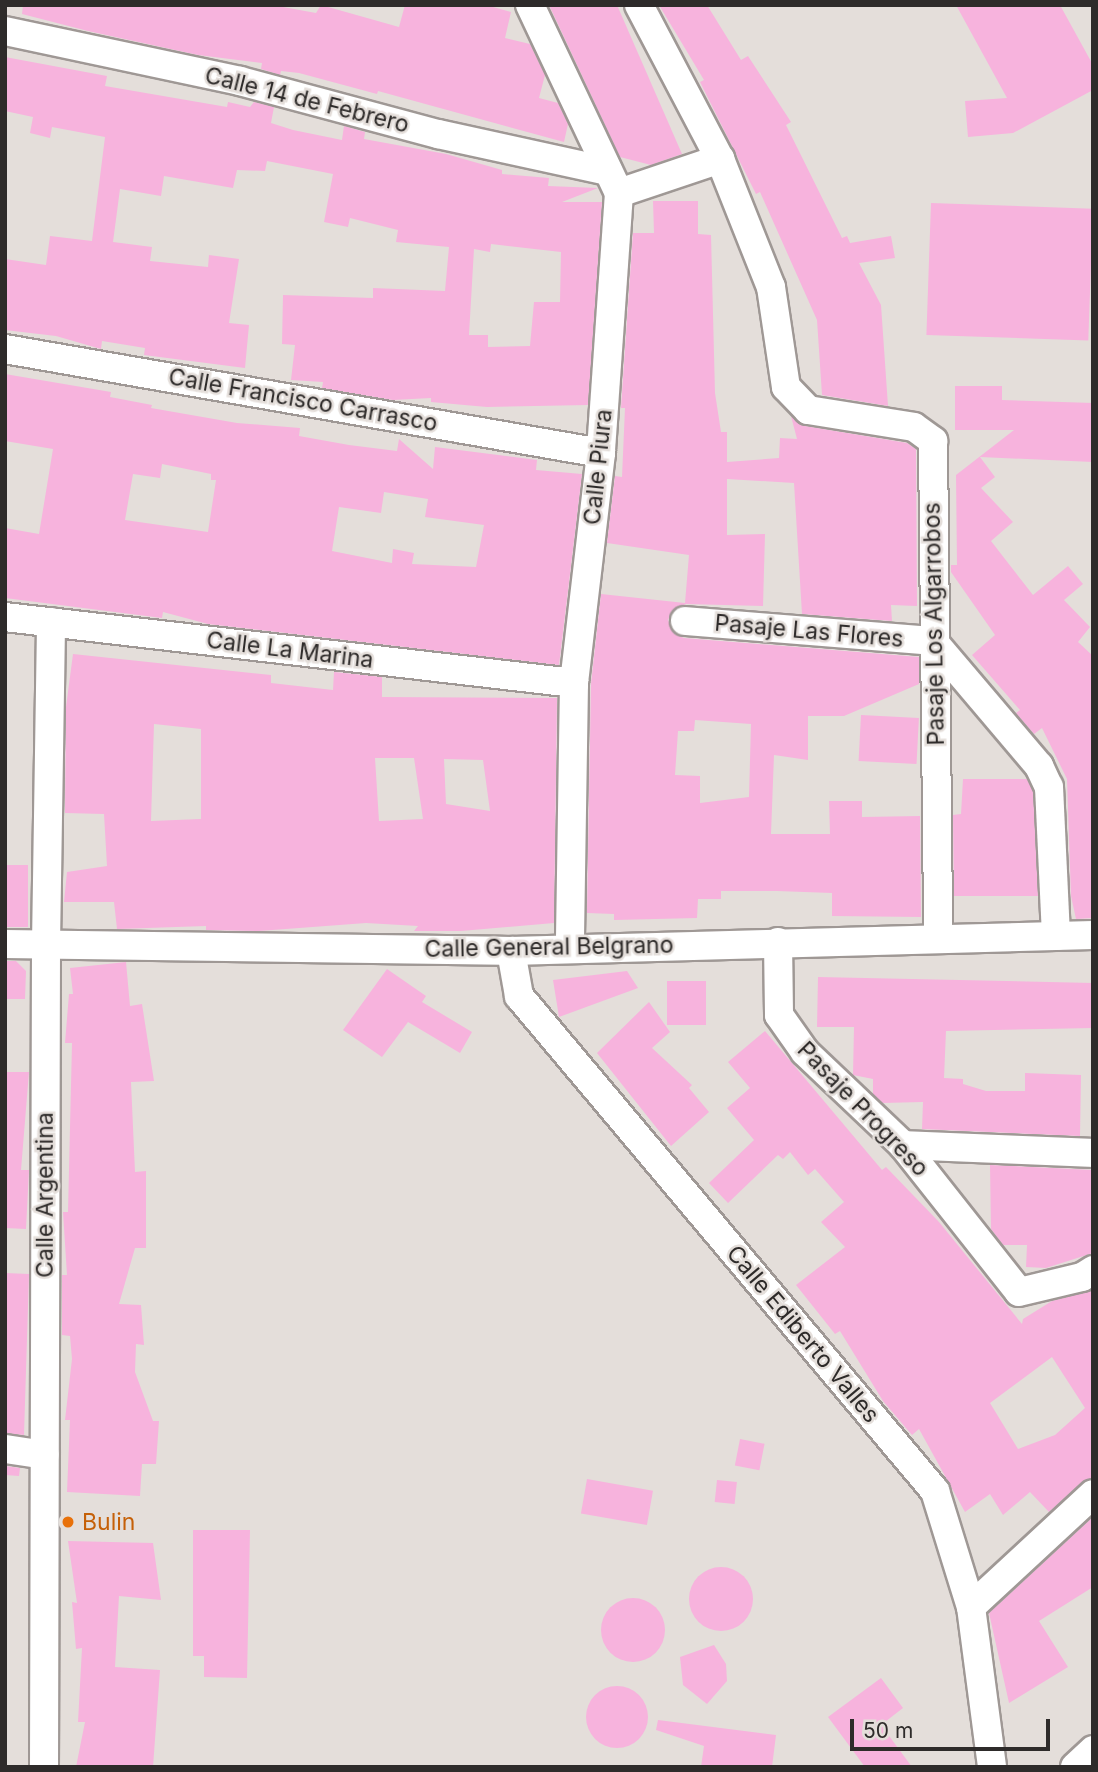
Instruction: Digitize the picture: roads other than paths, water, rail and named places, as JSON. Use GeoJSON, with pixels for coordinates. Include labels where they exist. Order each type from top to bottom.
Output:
{"type":"FeatureCollection","features":[{"type":"Feature","properties":{"kind":"street","name":"Calle Piura"},"geometry":{"type":"LineString","coordinates":[[530,5],[614,182],[601,453],[574,683],[570,948]]}},
{"type":"Feature","properties":{"kind":"street"},"geometry":{"type":"LineString","coordinates":[[614,182],[720,159],[639,5]]}},
{"type":"Feature","properties":{"kind":"street","name":"Calle 14 de Febrero"},"geometry":{"type":"LineString","coordinates":[[5,31],[240,81],[614,182]]}},
{"type":"Feature","properties":{"kind":"street","name":"Pasaje Los Algarrobos"},"geometry":{"type":"LineString","coordinates":[[720,159],[771,287],[786,387],[808,410],[914,427],[933,442],[933,641],[939,937]]}},
{"type":"Feature","properties":{"kind":"street","name":"Calle Francisco Carrasco"},"geometry":{"type":"LineString","coordinates":[[5,349],[601,453]]}},
{"type":"Feature","properties":{"kind":"street","name":"Calle La Marina"},"geometry":{"type":"LineString","coordinates":[[5,617],[574,683]]}},
{"type":"Feature","properties":{"kind":"street","name":"Pasaje Las Flores"},"geometry":{"type":"LineString","coordinates":[[685,621],[933,641],[1039,766],[1049,787],[1056,936]]}},
{"type":"Feature","properties":{"kind":"street","name":"Calle Argentina"},"geometry":{"type":"LineString","coordinates":[[44,1767],[46,944],[51,622]]}},
{"type":"Feature","properties":{"kind":"street","name":"Calle General Belgrano"},"geometry":{"type":"LineString","coordinates":[[5,944],[512,951],[939,937],[1093,935]]}},
{"type":"Feature","properties":{"kind":"street","name":"Pasaje Progreso"},"geometry":{"type":"LineString","coordinates":[[778,942],[779,1015],[804,1052],[903,1145],[1019,1292],[1082,1278],[1093,1270]]}},
{"type":"Feature","properties":{"kind":"street","name":"Calle Ediberto Valles"},"geometry":{"type":"LineString","coordinates":[[512,951],[519,996],[935,1491],[971,1607],[992,1767]]}},
{"type":"Feature","properties":{"kind":"street"},"geometry":{"type":"LineString","coordinates":[[903,1145],[1093,1153]]}},
{"type":"Feature","properties":{"kind":"street"},"geometry":{"type":"LineString","coordinates":[[5,1449],[45,1455]]}},
{"type":"Feature","properties":{"kind":"street"},"geometry":{"type":"LineString","coordinates":[[971,1607],[1093,1494]]}},
{"type":"Feature","properties":{"kind":"street"},"geometry":{"type":"LineString","coordinates":[[1075,1767],[1093,1750]]}},
{"type":"Feature","properties":{"kind":"place","name":"Bulin"},"geometry":{"type":"Point","coordinates":[68,1522]}}]}
